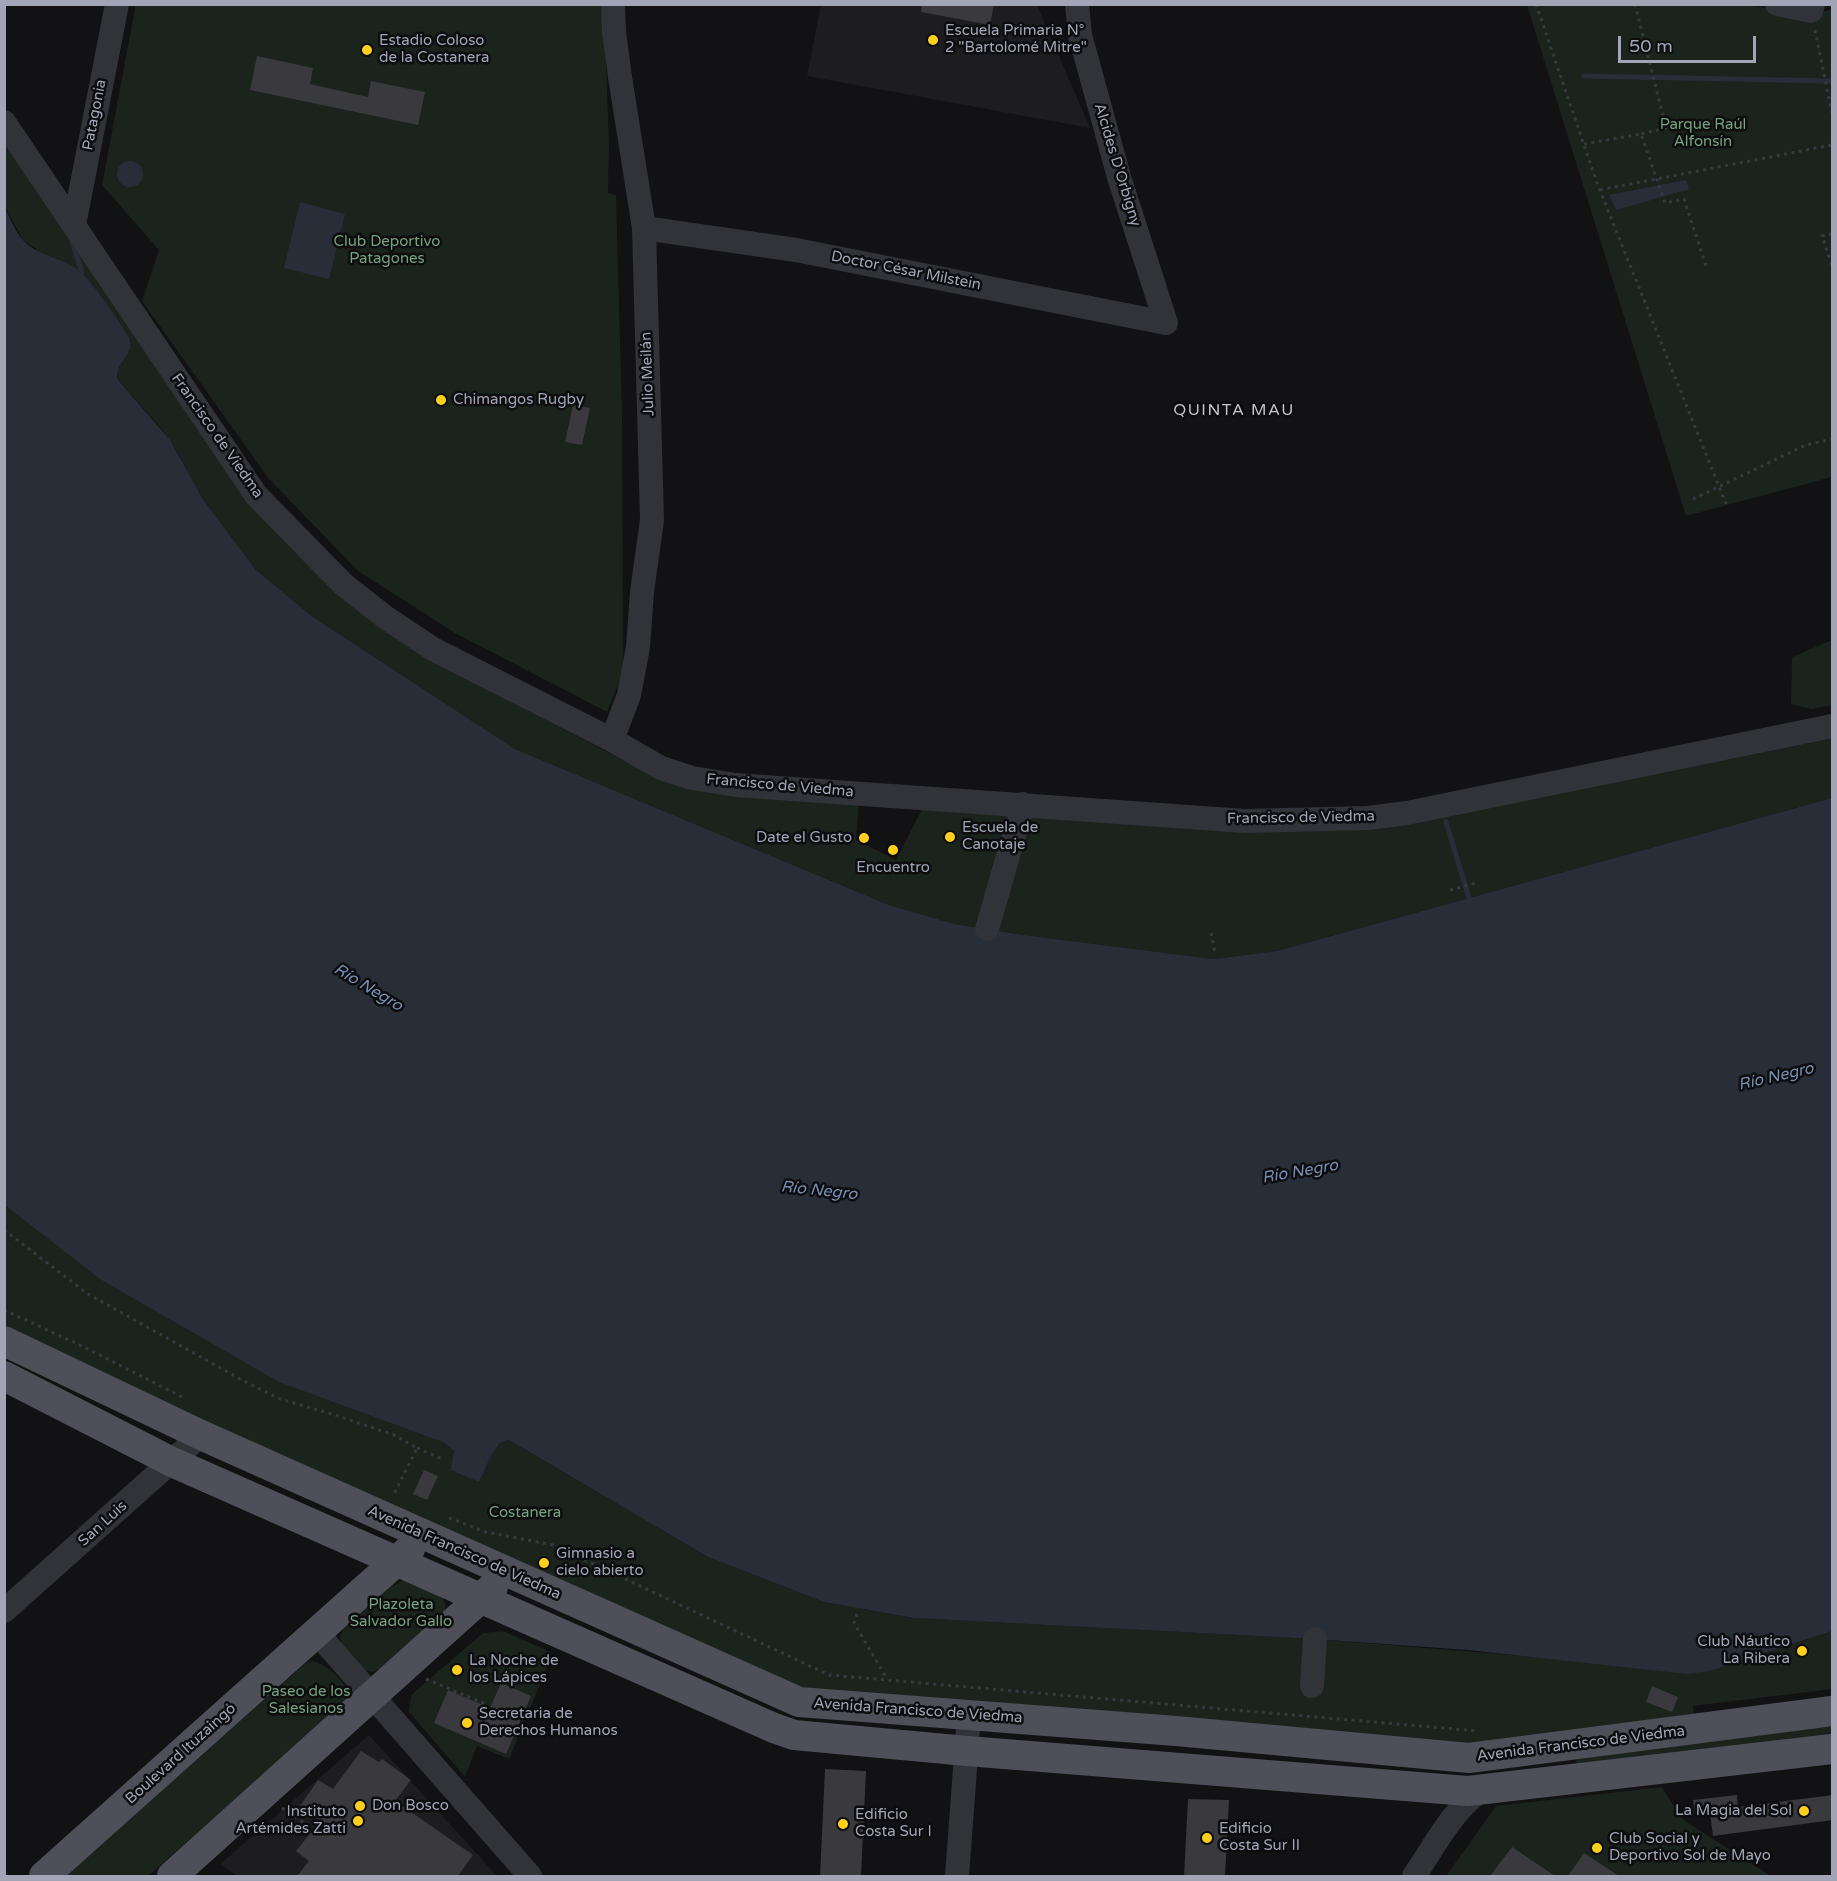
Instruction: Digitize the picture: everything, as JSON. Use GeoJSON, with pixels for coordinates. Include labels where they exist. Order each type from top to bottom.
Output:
{"type":"FeatureCollection","features":[{"type":"Feature","properties":{"kind":"main road","name":"Avenida Francisco de Viedma"},"geometry":{"type":"LineString","coordinates":[[4,1341],[201,1435],[434,1525],[508,1573],[799,1702],[1176,1731],[1469,1758],[1833,1711]]}},
{"type":"Feature","properties":{"kind":"main road"},"geometry":{"type":"LineString","coordinates":[[4,1376],[172,1462],[794,1735],[967,1751],[1480,1791],[1833,1749]]}},
{"type":"Feature","properties":{"kind":"main road","name":"Boulevard Ituzaingó"},"geometry":{"type":"LineString","coordinates":[[44,1876],[396,1562],[434,1525]]}},
{"type":"Feature","properties":{"kind":"main road"},"geometry":{"type":"LineString","coordinates":[[184,1873],[263,1795],[508,1573]]}},
{"type":"Feature","properties":{"kind":"main road"},"geometry":{"type":"LineString","coordinates":[[794,1735],[799,1702]]}},
{"type":"Feature","properties":{"kind":"main road"},"geometry":{"type":"LineString","coordinates":[[1565,1747],[1570,1779]]}},
{"type":"Feature","properties":{"kind":"main road"},"geometry":{"type":"LineString","coordinates":[[1393,1785],[1394,1751]]}},
{"type":"Feature","properties":{"kind":"street","name":"Patagonia"},"geometry":{"type":"LineString","coordinates":[[74,225],[117,4]]}},
{"type":"Feature","properties":{"kind":"street","name":"Julio Meilán"},"geometry":{"type":"LineString","coordinates":[[612,740],[631,686],[638,647],[642,592],[652,520],[644,228],[614,32],[613,4]]}},
{"type":"Feature","properties":{"kind":"street","name":"Alcides D'Orbigny"},"geometry":{"type":"LineString","coordinates":[[1077,4],[1080,35],[1119,177],[1166,323]]}},
{"type":"Feature","properties":{"kind":"street"},"geometry":{"type":"LineString","coordinates":[[1777,4],[1812,8]]}},
{"type":"Feature","properties":{"kind":"street","name":"Francisco de Viedma"},"geometry":{"type":"LineString","coordinates":[[4,123],[256,495],[343,584],[433,649],[612,740],[661,768],[692,778],[725,783],[1245,821],[1368,818],[1407,813],[1833,726]]}},
{"type":"Feature","properties":{"kind":"street","name":"Doctor César Milstein"},"geometry":{"type":"LineString","coordinates":[[644,228],[796,250],[1166,323]]}},
{"type":"Feature","properties":{"kind":"street"},"geometry":{"type":"LineString","coordinates":[[987,929],[1023,804]]}},
{"type":"Feature","properties":{"kind":"street","name":"San Luis"},"geometry":{"type":"LineString","coordinates":[[4,1611],[201,1435]]}},
{"type":"Feature","properties":{"kind":"street"},"geometry":{"type":"LineString","coordinates":[[317,1633],[530,1876]]}},
{"type":"Feature","properties":{"kind":"street"},"geometry":{"type":"LineString","coordinates":[[1312,1686],[1316,1639]]}},
{"type":"Feature","properties":{"kind":"street"},"geometry":{"type":"LineString","coordinates":[[957,1876],[969,1715]]}},
{"type":"Feature","properties":{"kind":"street"},"geometry":{"type":"LineString","coordinates":[[1414,1876],[1454,1816],[1468,1799],[1480,1791]]}},
{"type":"Feature","properties":{"kind":"path"},"geometry":{"type":"LineString","coordinates":[[1536,4],[1600,190],[1726,504]]}},
{"type":"Feature","properties":{"kind":"path"},"geometry":{"type":"LineString","coordinates":[[1584,144],[1666,128],[1635,4]]}},
{"type":"Feature","properties":{"kind":"path"},"geometry":{"type":"LineString","coordinates":[[1812,8],[1833,113]]}},
{"type":"Feature","properties":{"kind":"path"},"geometry":{"type":"LineString","coordinates":[[1641,134],[1665,203],[1684,199],[1706,266]]}},
{"type":"Feature","properties":{"kind":"path"},"geometry":{"type":"LineString","coordinates":[[1600,190],[1657,181],[1833,145]]}},
{"type":"Feature","properties":{"kind":"path"},"geometry":{"type":"LineString","coordinates":[[1833,234],[1822,236],[1833,265]]}},
{"type":"Feature","properties":{"kind":"path"},"geometry":{"type":"LineString","coordinates":[[1693,499],[1806,445],[1833,439]]}},
{"type":"Feature","properties":{"kind":"path"},"geometry":{"type":"LineString","coordinates":[[1450,890],[1476,883]]}},
{"type":"Feature","properties":{"kind":"path"},"geometry":{"type":"LineString","coordinates":[[1211,933],[1215,953]]}},
{"type":"Feature","properties":{"kind":"path"},"geometry":{"type":"LineString","coordinates":[[4,1230],[88,1294],[242,1380],[280,1399],[394,1435],[442,1459]]}},
{"type":"Feature","properties":{"kind":"path"},"geometry":{"type":"LineString","coordinates":[[4,1310],[82,1346],[188,1400]]}},
{"type":"Feature","properties":{"kind":"path"},"geometry":{"type":"LineString","coordinates":[[394,1494],[417,1448]]}},
{"type":"Feature","properties":{"kind":"path"},"geometry":{"type":"LineString","coordinates":[[384,1490],[403,1498]]}},
{"type":"Feature","properties":{"kind":"path"},"geometry":{"type":"LineString","coordinates":[[434,1525],[553,1545],[829,1675],[1488,1732]]}},
{"type":"Feature","properties":{"kind":"path"},"geometry":{"type":"LineString","coordinates":[[857,1614],[854,1623],[887,1679]]}},
{"type":"Feature","properties":{"kind":"path"},"geometry":{"type":"LineString","coordinates":[[403,1669],[489,1706]]}},
{"type":"Feature","properties":{"kind":"path"},"geometry":{"type":"LineString","coordinates":[[263,1795],[310,1827]]}},
{"type":"Feature","properties":{"kind":"shaded area","name":"Escuela Primaria N° 2 \"Bartolomé Mitre\""},"geometry":{"type":"Polygon","coordinates":[[[821,5],[1037,5],[1090,128],[807,76],[821,5]]]}},
{"type":"Feature","properties":{"kind":"shaded area","name":"Instituto Artémides Zatti"},"geometry":{"type":"Polygon","coordinates":[[[369,1735],[497,1876],[237,1876],[220,1864],[369,1735]]]}},
{"type":"Feature","properties":{"kind":"green space","name":"Parque Raúl Alfonsín"},"geometry":{"type":"Polygon","coordinates":[[[1744,4],[1809,16],[1832,9],[1832,477],[1686,516],[1527,5],[1744,4]]]}},
{"type":"Feature","properties":{"kind":"green space","name":"Club Deportivo Patagones"},"geometry":{"type":"Polygon","coordinates":[[[134,5],[604,5],[609,145],[608,193],[616,195],[622,412],[623,673],[607,712],[455,633],[358,571],[269,479],[142,301],[159,250],[102,185],[134,5]]]}},
{"type":"Feature","properties":{"kind":"green space"},"geometry":{"type":"Polygon","coordinates":[[[4,142],[252,506],[425,657],[663,781],[859,804],[856,840],[896,860],[923,807],[1244,831],[1832,736],[1832,798],[1277,951],[1213,959],[953,924],[889,905],[515,749],[313,617],[256,570],[202,498],[178,453],[161,428],[118,380],[117,371],[130,350],[36,249],[23,240],[5,207],[4,142]]]}},
{"type":"Feature","properties":{"kind":"green space"},"geometry":{"type":"Polygon","coordinates":[[[1832,640],[1832,705],[1811,709],[1791,704],[1792,657],[1832,640]]]}},
{"type":"Feature","properties":{"kind":"green space","name":"Costanera"},"geometry":{"type":"Polygon","coordinates":[[[4,1158],[443,1442],[454,1451],[479,1482],[500,1443],[509,1440],[708,1557],[824,1602],[914,1618],[1315,1639],[1710,1671],[1832,1631],[1832,1689],[1693,1706],[1695,1723],[1471,1751],[800,1695],[5,1332],[4,1158]]]}},
{"type":"Feature","properties":{"kind":"green space","name":"Plazoleta Salvador Gallo"},"geometry":{"type":"Polygon","coordinates":[[[406,1579],[440,1595],[444,1600],[444,1613],[380,1669],[373,1672],[365,1670],[341,1642],[340,1636],[343,1630],[392,1586],[406,1579]]]}},
{"type":"Feature","properties":{"kind":"green space"},"geometry":{"type":"Polygon","coordinates":[[[503,1631],[553,1653],[509,1759],[477,1746],[465,1777],[409,1712],[411,1695],[483,1633],[503,1631]]]}},
{"type":"Feature","properties":{"kind":"green space","name":"Paseo de los Salesianos"},"geometry":{"type":"Polygon","coordinates":[[[312,1661],[327,1668],[345,1686],[347,1694],[343,1705],[148,1876],[66,1876],[306,1663],[312,1661]]]}},
{"type":"Feature","properties":{"kind":"green space"},"geometry":{"type":"Polygon","coordinates":[[[1832,1720],[1832,1741],[1580,1768],[1576,1762],[1578,1756],[1832,1720]]]}},
{"type":"Feature","properties":{"kind":"green space","name":"Club Social y Deportivo Sol de Mayo"},"geometry":{"type":"Polygon","coordinates":[[[1662,1787],[1682,1819],[1771,1876],[1446,1876],[1496,1806],[1662,1787]]]}},
{"type":"Feature","properties":{"kind":"water"},"geometry":{"type":"Polygon","coordinates":[[[130,161],[139,165],[143,174],[139,183],[130,187],[121,183],[117,174],[121,165],[130,161]]]}},
{"type":"Feature","properties":{"kind":"water"},"geometry":{"type":"Polygon","coordinates":[[[1686,180],[1690,189],[1616,210],[1609,195],[1686,180]]]}},
{"type":"Feature","properties":{"kind":"water"},"geometry":{"type":"Polygon","coordinates":[[[300,202],[345,214],[329,279],[284,268],[300,202]]]}},
{"type":"Feature","properties":{"kind":"water","name":"Río Negro"},"geometry":{"type":"Polygon","coordinates":[[[4,207],[15,228],[29,246],[69,264],[83,274],[101,296],[129,338],[130,349],[117,374],[118,380],[170,440],[202,498],[256,570],[313,617],[515,749],[889,905],[954,924],[1213,959],[1277,951],[1832,798],[1832,1631],[1710,1671],[1687,1674],[1468,1650],[1315,1639],[914,1618],[824,1602],[708,1557],[509,1440],[500,1443],[479,1482],[451,1470],[454,1451],[443,1442],[279,1382],[100,1279],[5,1205],[4,207]]]}},
{"type":"Feature","properties":{"kind":"building"},"geometry":{"type":"Polygon","coordinates":[[[922,4],[994,4],[990,25],[921,12],[922,4]]]}},
{"type":"Feature","properties":{"kind":"building"},"geometry":{"type":"Polygon","coordinates":[[[257,56],[313,68],[310,84],[368,97],[371,81],[425,92],[418,125],[250,90],[257,56]]]}},
{"type":"Feature","properties":{"kind":"building"},"geometry":{"type":"Polygon","coordinates":[[[573,405],[590,408],[582,445],[565,442],[573,405]]]}},
{"type":"Feature","properties":{"kind":"building"},"geometry":{"type":"Polygon","coordinates":[[[424,1470],[438,1476],[427,1500],[413,1494],[424,1470]]]}},
{"type":"Feature","properties":{"kind":"building"},"geometry":{"type":"Polygon","coordinates":[[[501,1683],[531,1696],[506,1754],[434,1723],[448,1690],[490,1708],[501,1683]]]}},
{"type":"Feature","properties":{"kind":"building"},"geometry":{"type":"Polygon","coordinates":[[[1652,1686],[1678,1697],[1672,1712],[1646,1702],[1652,1686]]]}},
{"type":"Feature","properties":{"kind":"building","name":"Instituto Artémides Zatti"},"geometry":{"type":"Polygon","coordinates":[[[361,1751],[379,1762],[382,1759],[411,1780],[395,1801],[473,1855],[458,1876],[297,1876],[309,1861],[296,1851],[320,1821],[300,1806],[318,1780],[333,1789],[361,1751]]]}},
{"type":"Feature","properties":{"kind":"building","name":"Edificio Costa Sur I"},"geometry":{"type":"Polygon","coordinates":[[[825,1769],[866,1771],[861,1876],[820,1876],[825,1769]]]}},
{"type":"Feature","properties":{"kind":"building"},"geometry":{"type":"Polygon","coordinates":[[[1737,1795],[1738,1807],[1833,1795],[1833,1820],[1713,1836],[1710,1813],[1695,1815],[1693,1800],[1737,1795]]]}},
{"type":"Feature","properties":{"kind":"building","name":"Edificio Costa Sur II"},"geometry":{"type":"Polygon","coordinates":[[[1188,1799],[1229,1800],[1225,1876],[1184,1876],[1188,1799]]]}},
{"type":"Feature","properties":{"kind":"building"},"geometry":{"type":"Polygon","coordinates":[[[1512,1847],[1555,1876],[1490,1876],[1512,1847]]]}},
{"type":"Feature","properties":{"kind":"building"},"geometry":{"type":"Polygon","coordinates":[[[1584,1853],[1619,1876],[1568,1876],[1584,1853]]]}},
{"type":"Feature","properties":{"kind":"waterway"},"geometry":{"type":"LineString","coordinates":[[1584,76],[1832,81]]}},
{"type":"Feature","properties":{"kind":"waterway"},"geometry":{"type":"LineString","coordinates":[[72,241],[82,273]]}},
{"type":"Feature","properties":{"kind":"waterway"},"geometry":{"type":"LineString","coordinates":[[1446,822],[1469,898]]}},
{"type":"Feature","properties":{"kind":"place","name":"Escuela Primaria N° 2 \"Bartolomé Mitre\""},"geometry":{"type":"Point","coordinates":[933,40]}},
{"type":"Feature","properties":{"kind":"place","name":"Estadio Coloso de la Costanera"},"geometry":{"type":"Point","coordinates":[367,50]}},
{"type":"Feature","properties":{"kind":"place","name":"Chimangos Rugby"},"geometry":{"type":"Point","coordinates":[441,400]}},
{"type":"Feature","properties":{"kind":"place","name":"Escuela de Canotaje"},"geometry":{"type":"Point","coordinates":[950,837]}},
{"type":"Feature","properties":{"kind":"place","name":"Date el Gusto"},"geometry":{"type":"Point","coordinates":[864,838]}},
{"type":"Feature","properties":{"kind":"place","name":"Encuentro"},"geometry":{"type":"Point","coordinates":[893,850]}},
{"type":"Feature","properties":{"kind":"place","name":"Gimnasio a cielo abierto"},"geometry":{"type":"Point","coordinates":[544,1563]}},
{"type":"Feature","properties":{"kind":"place","name":"Club Náutico La Ribera"},"geometry":{"type":"Point","coordinates":[1802,1651]}},
{"type":"Feature","properties":{"kind":"place","name":"La Noche de los Lápices"},"geometry":{"type":"Point","coordinates":[457,1670]}},
{"type":"Feature","properties":{"kind":"place","name":"Secretaria de Derechos Humanos"},"geometry":{"type":"Point","coordinates":[467,1723]}},
{"type":"Feature","properties":{"kind":"place","name":"Don Bosco"},"geometry":{"type":"Point","coordinates":[360,1806]}},
{"type":"Feature","properties":{"kind":"place","name":"La Magia del Sol"},"geometry":{"type":"Point","coordinates":[1804,1811]}},
{"type":"Feature","properties":{"kind":"place","name":"Instituto Artémides Zatti"},"geometry":{"type":"Point","coordinates":[358,1821]}},
{"type":"Feature","properties":{"kind":"place","name":"Edificio Costa Sur I"},"geometry":{"type":"Point","coordinates":[843,1824]}},
{"type":"Feature","properties":{"kind":"place","name":"Edificio Costa Sur II"},"geometry":{"type":"Point","coordinates":[1207,1838]}},
{"type":"Feature","properties":{"kind":"place","name":"Club Social y Deportivo Sol de Mayo"},"geometry":{"type":"Point","coordinates":[1597,1848]}},
{"type":"Feature","properties":{"kind":"district","name":"QUINTA MAU"},"geometry":{"type":"Point","coordinates":[1234,411]}}]}
